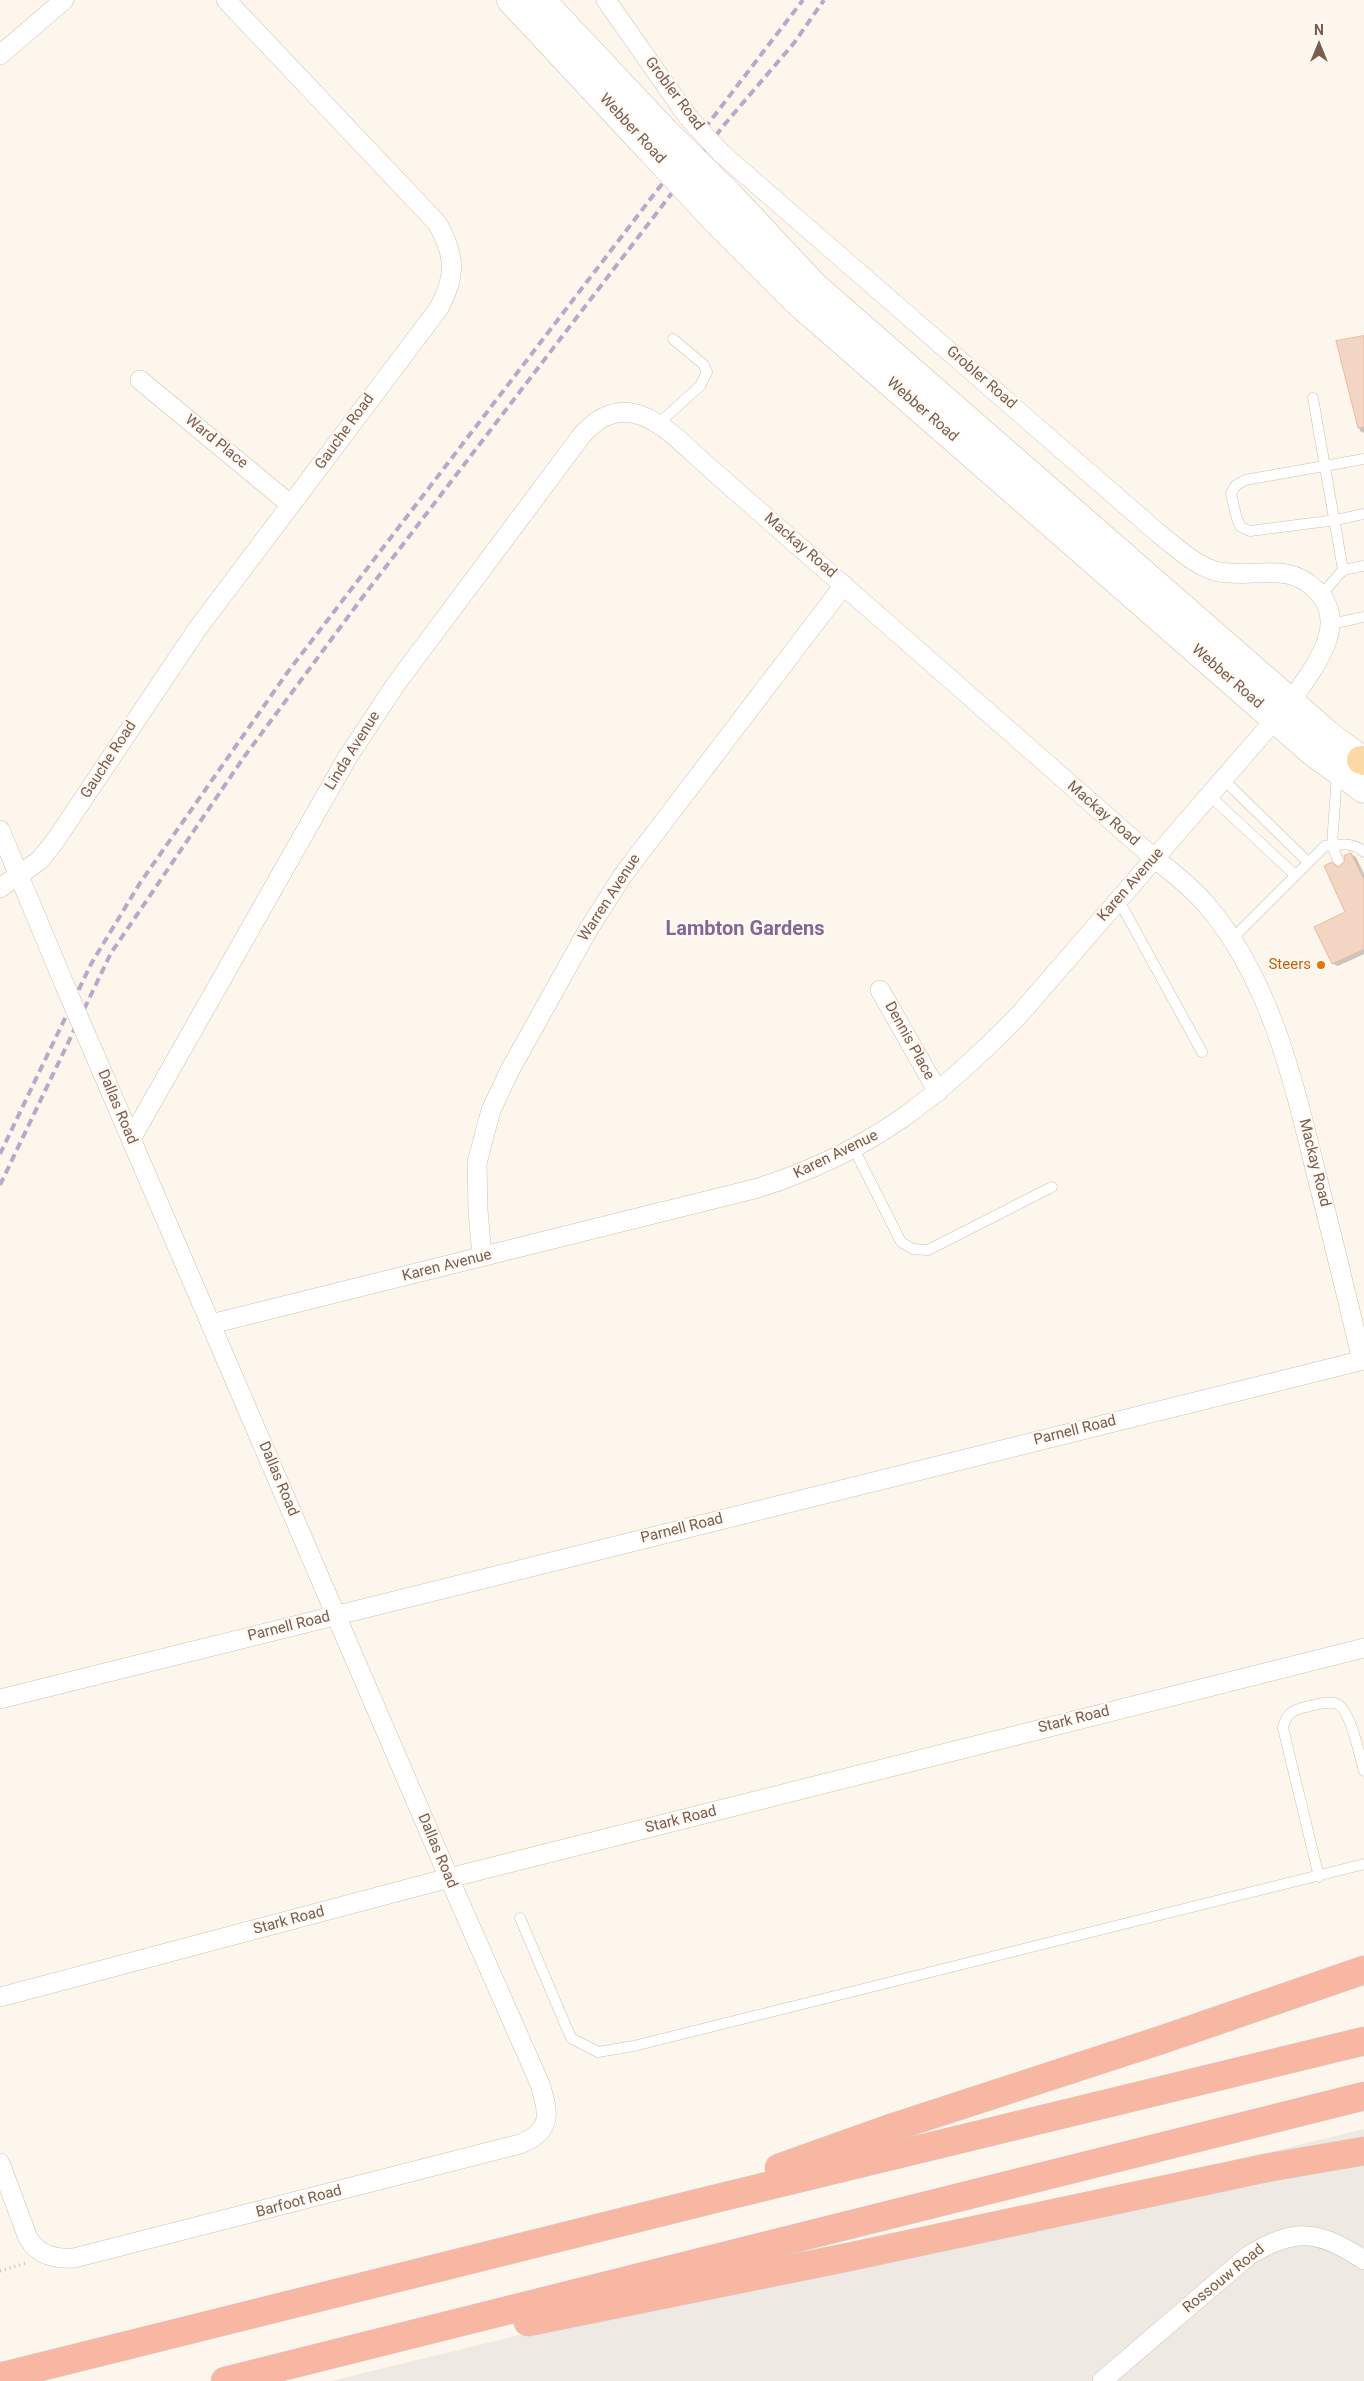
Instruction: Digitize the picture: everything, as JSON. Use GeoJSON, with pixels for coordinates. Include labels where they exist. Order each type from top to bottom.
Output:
{"type":"FeatureCollection","features":[{"type":"Feature","properties":{"kind":"highway"},"geometry":{"type":"LineString","coordinates":[[710,2200],[787,2164],[838,2146],[1171,2037],[1364,1970]]}},
{"type":"Feature","properties":{"kind":"highway"},"geometry":{"type":"LineString","coordinates":[[0,2377],[710,2200],[1364,2041]]}},
{"type":"Feature","properties":{"kind":"highway"},"geometry":{"type":"LineString","coordinates":[[225,2381],[1364,2096]]}},
{"type":"Feature","properties":{"kind":"highway"},"geometry":{"type":"LineString","coordinates":[[328,2355],[568,2316],[1266,2168],[1364,2151]]}},
{"type":"Feature","properties":{"kind":"main road","name":"Webber Road"},"geometry":{"type":"LineString","coordinates":[[511,0],[658,141],[729,195],[814,286],[1283,710]]}},
{"type":"Feature","properties":{"kind":"main road","name":"Webber Road"},"geometry":{"type":"LineString","coordinates":[[541,0],[658,141],[714,218],[798,302],[1283,710],[1327,734],[1357,763],[1364,789]]}},
{"type":"Feature","properties":{"kind":"street"},"geometry":{"type":"LineString","coordinates":[[0,55],[64,0]]}},
{"type":"Feature","properties":{"kind":"street","name":"Gauche Road"},"geometry":{"type":"LineString","coordinates":[[0,888],[40,860],[56,841],[198,628],[439,308],[448,291],[451,277],[451,251],[437,223],[226,0]]}},
{"type":"Feature","properties":{"kind":"street","name":"Grobler Road"},"geometry":{"type":"LineString","coordinates":[[606,0],[688,118],[721,152],[1158,534],[1206,568],[1228,573],[1289,574],[1311,585],[1321,595]]}},
{"type":"Feature","properties":{"kind":"street","name":"Ward Place"},"geometry":{"type":"LineString","coordinates":[[140,380],[292,505]]}},
{"type":"Feature","properties":{"kind":"street","name":"Mackay Road"},"geometry":{"type":"LineString","coordinates":[[630,412],[658,424],[1154,858],[1181,879],[1205,903],[1232,939],[1258,988],[1283,1051],[1300,1110],[1363,1360]]}},
{"type":"Feature","properties":{"kind":"street","name":"Linda Avenue"},"geometry":{"type":"LineString","coordinates":[[131,1139],[312,816],[396,684],[582,435],[598,419],[608,414],[630,412]]}},
{"type":"Feature","properties":{"kind":"street","name":"Warren Avenue"},"geometry":{"type":"LineString","coordinates":[[482,1257],[477,1163],[490,1110],[510,1070],[588,930],[623,875],[844,585]]}},
{"type":"Feature","properties":{"kind":"street"},"geometry":{"type":"LineString","coordinates":[[1283,710],[1317,662],[1331,624],[1330,614],[1321,595]]}},
{"type":"Feature","properties":{"kind":"street","name":"Karen Avenue"},"geometry":{"type":"LineString","coordinates":[[211,1324],[758,1188],[815,1168],[854,1149],[894,1125],[974,1062],[1019,1015],[1283,710]]}},
{"type":"Feature","properties":{"kind":"street","name":"Dallas Road"},"geometry":{"type":"LineString","coordinates":[[0,830],[65,986],[448,1878],[540,2084],[547,2112],[544,2129]]}},
{"type":"Feature","properties":{"kind":"street","name":"Dennis Place"},"geometry":{"type":"LineString","coordinates":[[880,990],[938,1092]]}},
{"type":"Feature","properties":{"kind":"street","name":"Parnell Road"},"geometry":{"type":"LineString","coordinates":[[0,1699],[1363,1360]]}},
{"type":"Feature","properties":{"kind":"street","name":"Stark Road"},"geometry":{"type":"LineString","coordinates":[[0,1997],[448,1878],[1364,1648]]}},
{"type":"Feature","properties":{"kind":"street","name":"Barfoot Road"},"geometry":{"type":"LineString","coordinates":[[0,2163],[28,2238],[40,2252],[60,2259],[93,2255],[520,2144],[538,2136],[544,2129]]}},
{"type":"Feature","properties":{"kind":"street","name":"Rossouw Road"},"geometry":{"type":"LineString","coordinates":[[1102,2381],[1248,2256],[1271,2242],[1298,2236],[1325,2238],[1364,2260]]}},
{"type":"Feature","properties":{"kind":"lane"},"geometry":{"type":"LineString","coordinates":[[658,424],[700,386],[707,372],[704,365],[673,338]]}},
{"type":"Feature","properties":{"kind":"lane"},"geometry":{"type":"LineString","coordinates":[[1313,398],[1336,520],[1343,570]]}},
{"type":"Feature","properties":{"kind":"lane"},"geometry":{"type":"LineString","coordinates":[[1364,459],[1245,480],[1235,486],[1231,494],[1237,519],[1241,527],[1250,531],[1336,520],[1364,514]]}},
{"type":"Feature","properties":{"kind":"lane"},"geometry":{"type":"LineString","coordinates":[[1321,595],[1343,570],[1364,566]]}},
{"type":"Feature","properties":{"kind":"lane"},"geometry":{"type":"LineString","coordinates":[[1331,624],[1364,617]]}},
{"type":"Feature","properties":{"kind":"lane"},"geometry":{"type":"LineString","coordinates":[[1338,860],[1332,845],[1357,763]]}},
{"type":"Feature","properties":{"kind":"lane"},"geometry":{"type":"LineString","coordinates":[[1224,780],[1308,862]]}},
{"type":"Feature","properties":{"kind":"lane"},"geometry":{"type":"LineString","coordinates":[[1210,796],[1295,875]]}},
{"type":"Feature","properties":{"kind":"lane"},"geometry":{"type":"LineString","coordinates":[[1232,939],[1325,846],[1342,844],[1359,847],[1364,852]]}},
{"type":"Feature","properties":{"kind":"lane"},"geometry":{"type":"LineString","coordinates":[[1118,900],[1202,1052]]}},
{"type":"Feature","properties":{"kind":"lane"},"geometry":{"type":"LineString","coordinates":[[854,1149],[901,1242],[913,1250],[928,1250],[1052,1187]]}},
{"type":"Feature","properties":{"kind":"lane"},"geometry":{"type":"LineString","coordinates":[[1319,1877],[1283,1728],[1285,1717],[1294,1709],[1326,1703],[1338,1704],[1346,1711],[1364,1771]]}},
{"type":"Feature","properties":{"kind":"lane"},"geometry":{"type":"LineString","coordinates":[[520,1918],[571,2038],[598,2052],[634,2046],[1319,1877],[1364,1864]]}},
{"type":"Feature","properties":{"kind":"shaded area"},"geometry":{"type":"Polygon","coordinates":[[[1364,2129],[1364,2381],[331,2381],[1364,2129]]]}},
{"type":"Feature","properties":{"kind":"building"},"geometry":{"type":"Polygon","coordinates":[[[1364,336],[1364,427],[1358,428],[1336,341],[1364,336]]]}},
{"type":"Feature","properties":{"kind":"building"},"geometry":{"type":"Polygon","coordinates":[[[1351,853],[1364,880],[1364,949],[1332,964],[1314,927],[1345,912],[1324,866],[1332,862],[1337,867],[1341,866],[1345,861],[1344,856],[1351,853]]]}},
{"type":"Feature","properties":{"kind":"railway"},"geometry":{"type":"LineString","coordinates":[[0,1154],[91,964],[140,883],[287,673],[803,0]]}},
{"type":"Feature","properties":{"kind":"railway"},"geometry":{"type":"LineString","coordinates":[[0,1185],[111,953],[244,757],[365,594],[724,125],[794,43],[824,0]]}},
{"type":"Feature","properties":{"kind":"place","name":"Steers"},"geometry":{"type":"Point","coordinates":[1321,965]}},
{"type":"Feature","properties":{"kind":"district","name":"Lambton Gardens"},"geometry":{"type":"Point","coordinates":[745,930]}}]}
